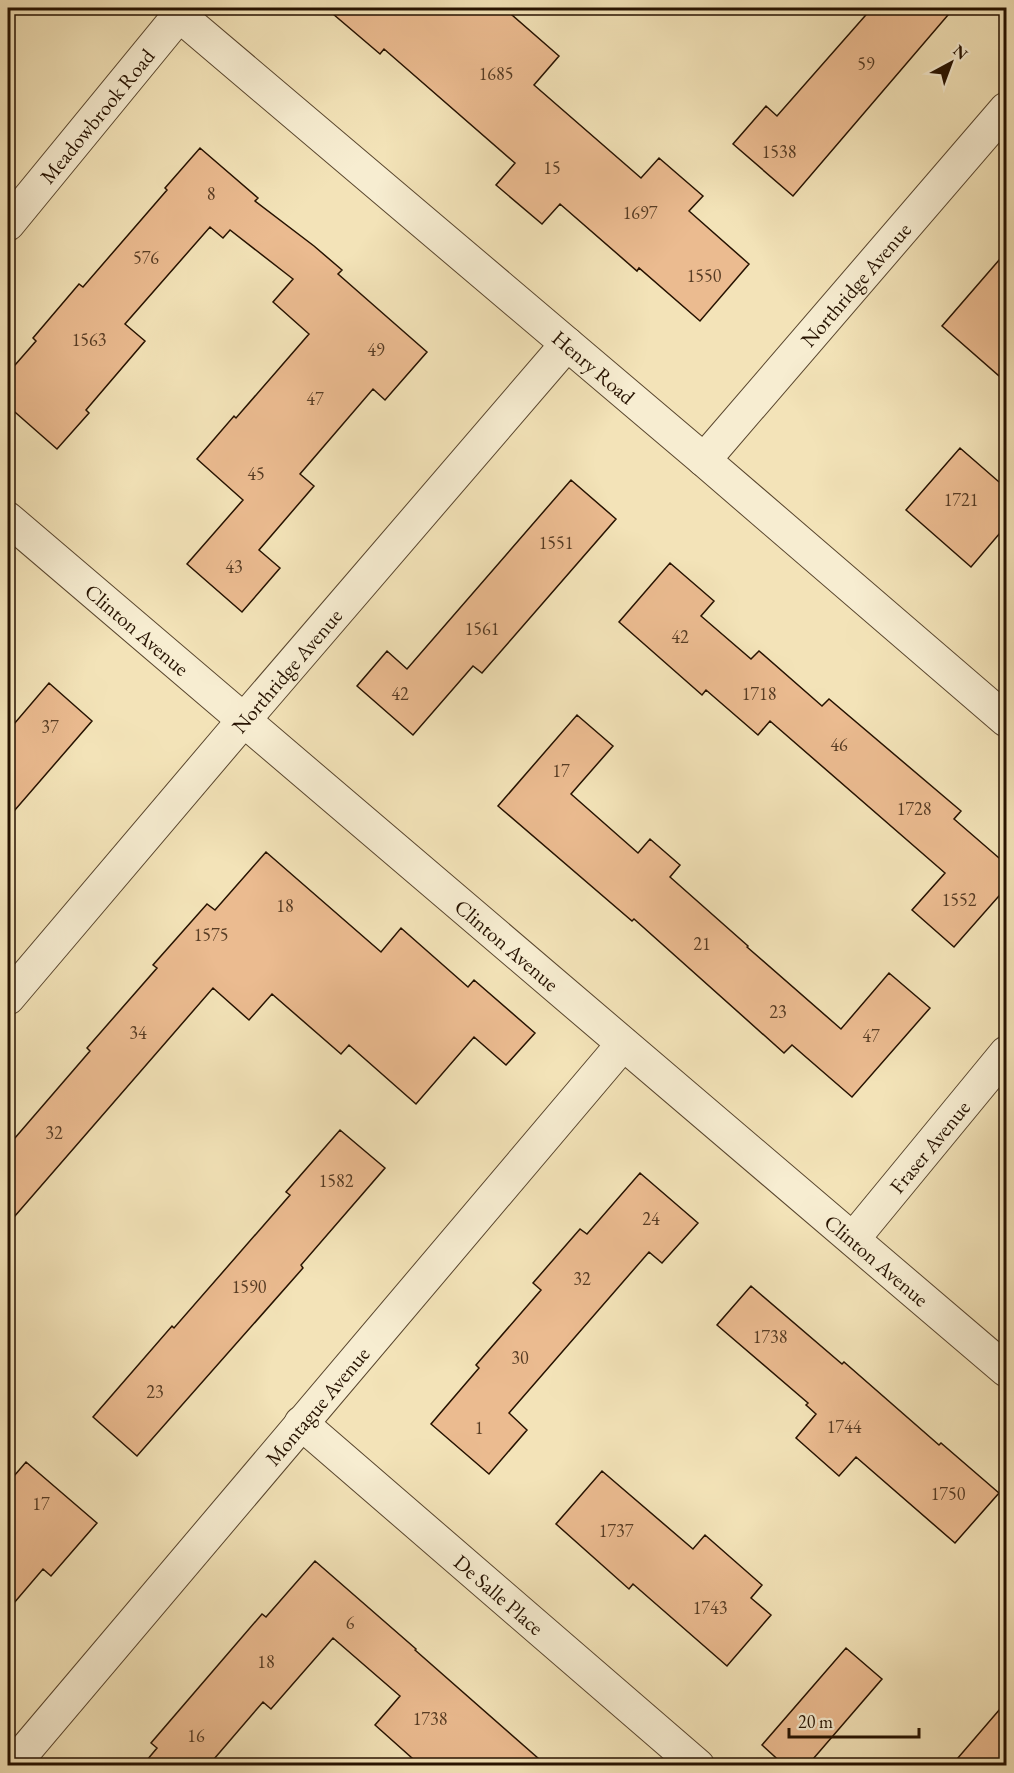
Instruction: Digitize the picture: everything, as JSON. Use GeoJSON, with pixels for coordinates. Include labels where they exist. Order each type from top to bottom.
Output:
{"type":"FeatureCollection","features":[{"type":"Feature","properties":{"kind":"street","name":"Meadowbrook Road"},"geometry":{"type":"LineString","coordinates":[[8,222],[182,11]]}},
{"type":"Feature","properties":{"kind":"street","name":"Henry Road"},"geometry":{"type":"LineString","coordinates":[[182,11],[567,345],[1006,720]]}},
{"type":"Feature","properties":{"kind":"street","name":"Northridge Avenue"},"geometry":{"type":"LineString","coordinates":[[704,460],[1006,109]]}},
{"type":"Feature","properties":{"kind":"street","name":"Northridge Avenue"},"geometry":{"type":"LineString","coordinates":[[8,998],[567,345]]}},
{"type":"Feature","properties":{"kind":"street","name":"Clinton Avenue"},"geometry":{"type":"LineString","coordinates":[[8,519],[1006,1370]]}},
{"type":"Feature","properties":{"kind":"street","name":"Montague Avenue"},"geometry":{"type":"LineString","coordinates":[[12,1766],[623,1044]]}},
{"type":"Feature","properties":{"kind":"street","name":"Fraser Avenue"},"geometry":{"type":"LineString","coordinates":[[853,1239],[1006,1053]]}},
{"type":"Feature","properties":{"kind":"street","name":"De Salle Place"},"geometry":{"type":"LineString","coordinates":[[301,1424],[698,1766]]}},
{"type":"Feature","properties":{"kind":"building"},"geometry":{"type":"Polygon","coordinates":[[[326,8],[504,8],[559,56],[534,85],[641,178],[659,158],[703,196],[689,211],[749,264],[700,321],[639,268],[637,271],[560,204],[542,224],[496,185],[515,163],[384,49],[380,54],[326,8]]]}},
{"type":"Feature","properties":{"kind":"building"},"geometry":{"type":"Polygon","coordinates":[[[872,8],[954,8],[793,196],[733,144],[766,106],[777,116],[872,8]]]}},
{"type":"Feature","properties":{"kind":"building"},"geometry":{"type":"Polygon","coordinates":[[[200,148],[258,198],[255,201],[342,270],[338,274],[427,352],[385,400],[373,389],[300,474],[314,486],[259,550],[280,568],[242,612],[187,564],[243,500],[197,459],[309,334],[273,302],[293,279],[230,230],[223,238],[210,227],[125,324],[145,341],[86,410],[89,413],[57,449],[8,406],[8,373],[36,341],[33,338],[79,284],[83,287],[200,148]]]}},
{"type":"Feature","properties":{"kind":"building"},"geometry":{"type":"Polygon","coordinates":[[[1006,252],[1006,382],[942,326],[1006,252]]]}},
{"type":"Feature","properties":{"kind":"building"},"geometry":{"type":"Polygon","coordinates":[[[960,448],[1006,488],[1006,526],[971,567],[906,510],[960,448]]]}},
{"type":"Feature","properties":{"kind":"building"},"geometry":{"type":"Polygon","coordinates":[[[571,480],[616,519],[482,673],[473,666],[413,735],[357,686],[387,651],[407,669],[571,480]]]}},
{"type":"Feature","properties":{"kind":"building"},"geometry":{"type":"Polygon","coordinates":[[[670,563],[714,601],[701,616],[751,659],[759,651],[822,706],[829,699],[961,811],[954,819],[1006,864],[1006,888],[954,947],[912,910],[945,873],[770,721],[758,735],[706,690],[702,695],[619,622],[670,563]]]}},
{"type":"Feature","properties":{"kind":"building"},"geometry":{"type":"Polygon","coordinates":[[[49,683],[92,721],[8,818],[8,731],[49,683]]]}},
{"type":"Feature","properties":{"kind":"building"},"geometry":{"type":"Polygon","coordinates":[[[577,715],[613,746],[571,794],[638,853],[650,839],[680,865],[670,877],[841,1029],[889,973],[930,1008],[852,1097],[792,1045],[784,1053],[634,919],[632,921],[498,806],[577,715]]]}},
{"type":"Feature","properties":{"kind":"building"},"geometry":{"type":"Polygon","coordinates":[[[266,852],[381,952],[401,928],[468,987],[474,980],[535,1033],[506,1065],[474,1037],[416,1104],[349,1045],[341,1054],[272,994],[249,1020],[213,988],[8,1224],[8,1146],[90,1051],[87,1048],[157,968],[153,965],[207,904],[215,910],[266,852]]]}},
{"type":"Feature","properties":{"kind":"building"},"geometry":{"type":"Polygon","coordinates":[[[340,1130],[385,1168],[301,1265],[303,1268],[137,1456],[93,1417],[290,1195],[286,1192],[340,1130]]]}},
{"type":"Feature","properties":{"kind":"building"},"geometry":{"type":"Polygon","coordinates":[[[640,1173],[698,1223],[662,1263],[649,1252],[509,1413],[527,1430],[489,1474],[431,1424],[479,1368],[476,1365],[541,1290],[533,1283],[580,1229],[587,1234],[640,1173]]]}},
{"type":"Feature","properties":{"kind":"building"},"geometry":{"type":"Polygon","coordinates":[[[751,1286],[999,1493],[955,1543],[856,1457],[839,1476],[796,1438],[816,1414],[806,1405],[808,1403],[717,1325],[751,1286]]]}},
{"type":"Feature","properties":{"kind":"building"},"geometry":{"type":"Polygon","coordinates":[[[26,1462],[97,1523],[51,1576],[43,1569],[8,1610],[8,1483],[26,1462]]]}},
{"type":"Feature","properties":{"kind":"building"},"geometry":{"type":"Polygon","coordinates":[[[602,1471],[693,1549],[705,1535],[762,1585],[751,1598],[771,1615],[727,1666],[633,1584],[629,1589],[556,1524],[602,1471]]]}},
{"type":"Feature","properties":{"kind":"building"},"geometry":{"type":"Polygon","coordinates":[[[315,1561],[547,1766],[421,1766],[375,1725],[400,1696],[333,1638],[271,1709],[263,1702],[208,1766],[142,1766],[157,1748],[151,1743],[262,1614],[266,1617],[315,1561]]]}},
{"type":"Feature","properties":{"kind":"building"},"geometry":{"type":"Polygon","coordinates":[[[846,1648],[882,1679],[807,1766],[785,1766],[762,1745],[846,1648]]]}},
{"type":"Feature","properties":{"kind":"building"},"geometry":{"type":"Polygon","coordinates":[[[1006,1702],[1006,1766],[951,1766],[1006,1702]]]}}]}
